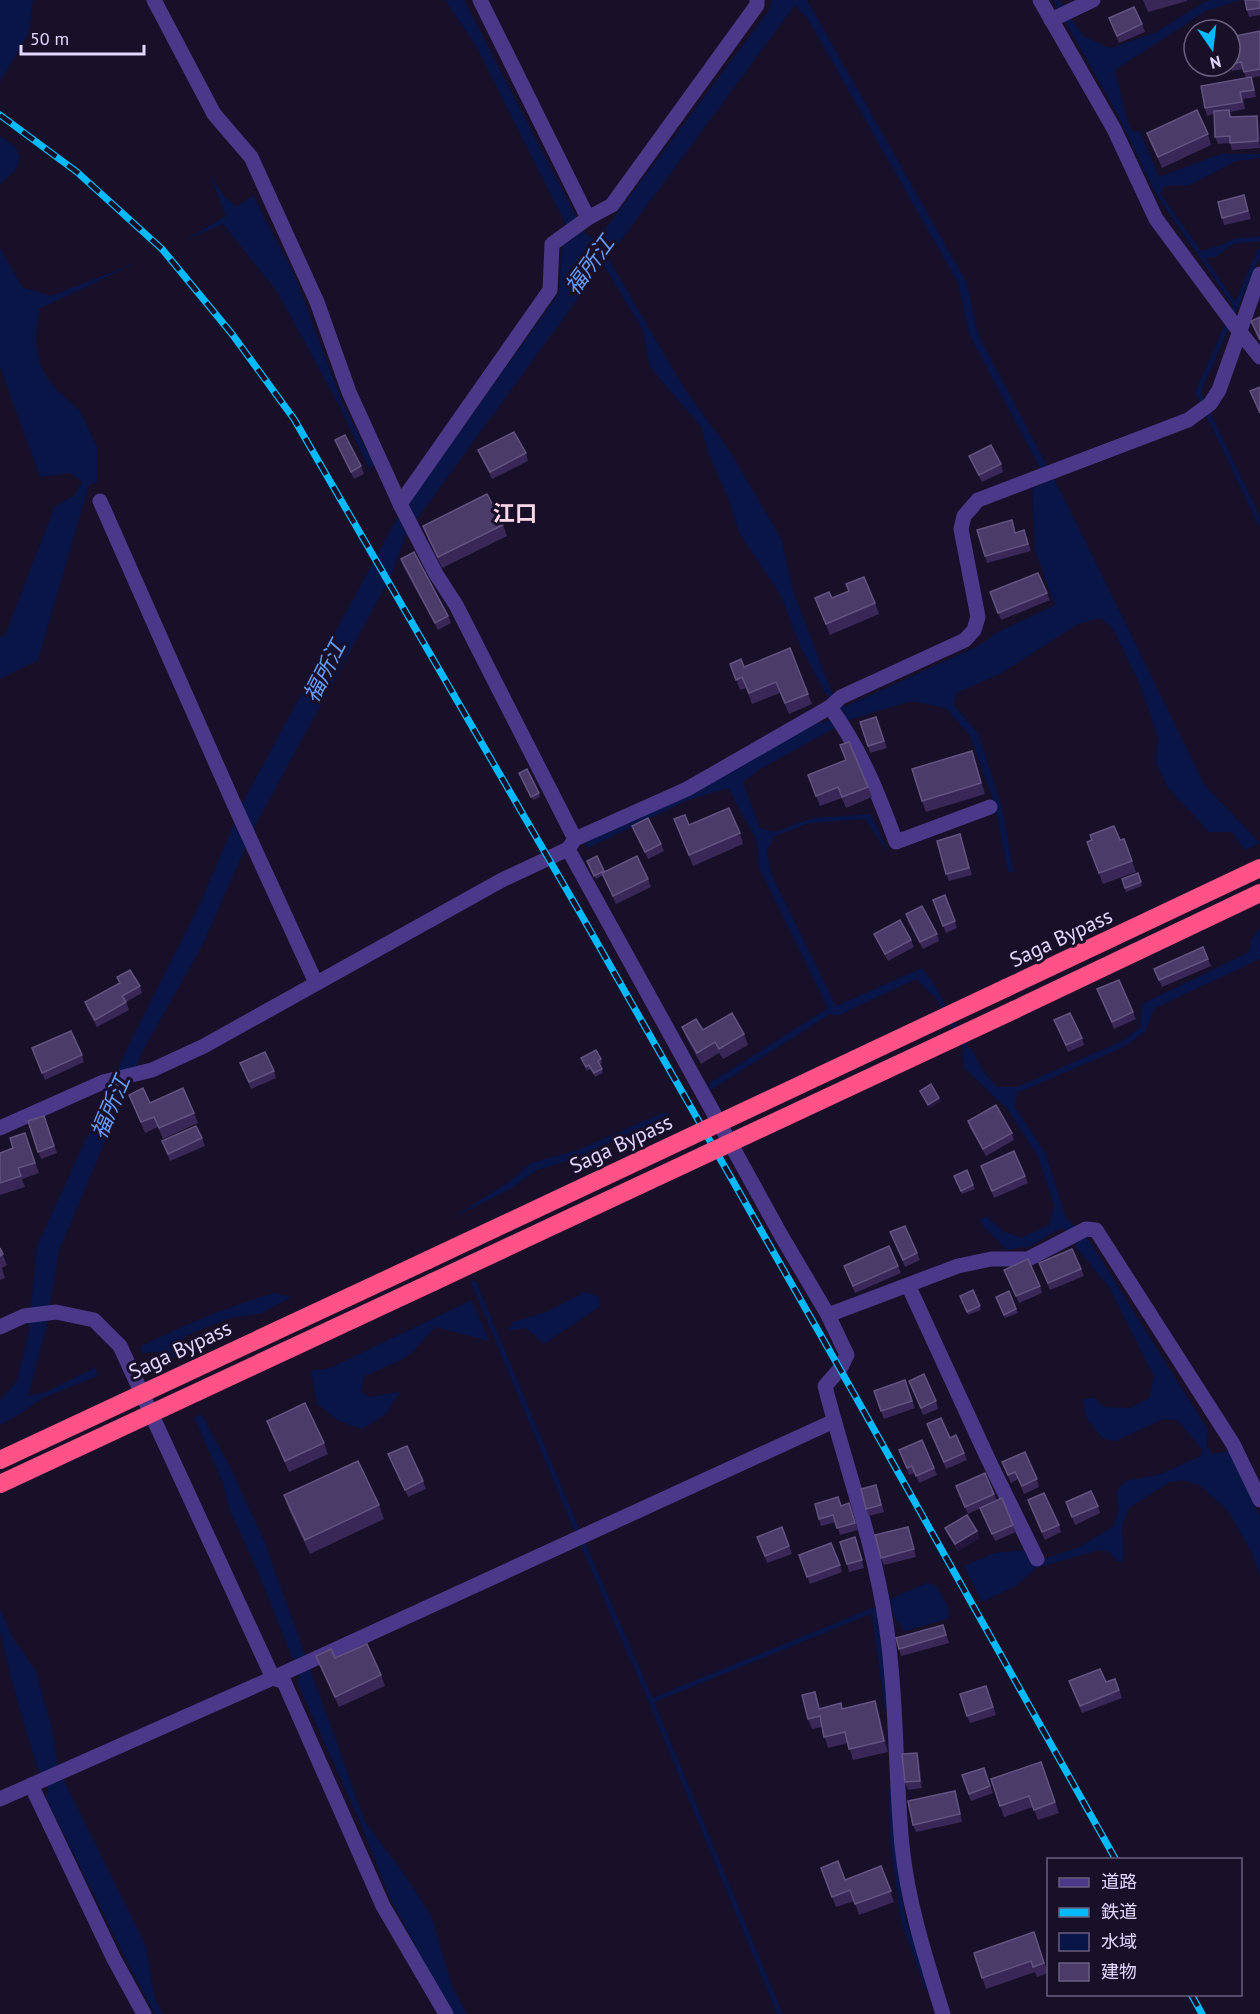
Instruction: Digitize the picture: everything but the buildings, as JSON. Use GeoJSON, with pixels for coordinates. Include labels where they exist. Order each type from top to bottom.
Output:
{"type":"FeatureCollection","features":[{"type":"Feature","properties":{"kind":"highway","name":"Saga Bypass"},"geometry":{"type":"LineString","coordinates":[[0,1460],[1260,868]]}},
{"type":"Feature","properties":{"kind":"highway"},"geometry":{"type":"LineString","coordinates":[[0,1484],[1260,893]]}},
{"type":"Feature","properties":{"kind":"street"},"geometry":{"type":"LineString","coordinates":[[154,0],[214,114],[251,157],[317,302],[349,392],[400,504],[436,574],[456,605],[572,844],[782,1237],[828,1315],[847,1355],[840,1369],[825,1386],[869,1539],[886,1623],[894,1698],[903,1847],[916,1928],[943,2014]]}},
{"type":"Feature","properties":{"kind":"street"},"geometry":{"type":"LineString","coordinates":[[480,0],[588,218]]}},
{"type":"Feature","properties":{"kind":"street"},"geometry":{"type":"LineString","coordinates":[[400,504],[550,290],[552,244],[588,218],[612,205],[757,5],[757,0]]}},
{"type":"Feature","properties":{"kind":"street"},"geometry":{"type":"LineString","coordinates":[[1040,0],[1054,18],[1114,129],[1156,219],[1260,357]]}},
{"type":"Feature","properties":{"kind":"street"},"geometry":{"type":"LineString","coordinates":[[1054,18],[1092,0]]}},
{"type":"Feature","properties":{"kind":"street"},"geometry":{"type":"LineString","coordinates":[[0,1128],[103,1082],[152,1070],[204,1046],[502,880],[687,789],[835,705],[965,640],[974,630],[978,617],[962,529],[964,516],[978,500],[1188,420],[1205,407],[1219,390],[1260,274]]}},
{"type":"Feature","properties":{"kind":"street"},"geometry":{"type":"LineString","coordinates":[[100,501],[316,983]]}},
{"type":"Feature","properties":{"kind":"street"},"geometry":{"type":"LineString","coordinates":[[835,705],[870,774],[896,842],[990,807]]}},
{"type":"Feature","properties":{"kind":"street"},"geometry":{"type":"LineString","coordinates":[[828,1315],[958,1266],[991,1259],[1028,1259],[1086,1229],[1096,1230],[1233,1444],[1260,1500]]}},
{"type":"Feature","properties":{"kind":"street"},"geometry":{"type":"LineString","coordinates":[[908,1284],[1036,1559]]}},
{"type":"Feature","properties":{"kind":"street"},"geometry":{"type":"LineString","coordinates":[[0,1327],[24,1316],[56,1311],[94,1320],[120,1346],[273,1678],[284,1683],[383,1906],[446,2014]]}},
{"type":"Feature","properties":{"kind":"street"},"geometry":{"type":"LineString","coordinates":[[0,1799],[291,1670],[834,1421]]}},
{"type":"Feature","properties":{"kind":"street"},"geometry":{"type":"LineString","coordinates":[[36,1783],[114,1959],[144,2014]]}},
{"type":"Feature","properties":{"kind":"water"},"geometry":{"type":"Polygon","coordinates":[[[0,0],[33,0],[29,33],[0,82],[0,0]]]}},
{"type":"Feature","properties":{"kind":"water","name":"福所江"},"geometry":{"type":"Polygon","coordinates":[[[445,0],[464,0],[585,234],[597,240],[769,10],[772,0],[807,0],[967,283],[978,334],[1069,508],[1205,786],[1260,843],[1245,850],[1232,832],[1209,832],[1168,788],[1156,763],[1158,738],[1140,685],[1113,629],[1100,618],[1078,624],[1000,674],[956,693],[954,705],[978,733],[1001,803],[1014,872],[1008,872],[995,805],[970,736],[946,708],[911,701],[849,720],[760,769],[743,782],[760,828],[775,832],[812,818],[871,814],[890,856],[865,819],[810,823],[775,836],[767,850],[771,874],[836,1006],[922,968],[939,991],[932,995],[916,979],[837,1016],[830,1014],[711,1090],[708,1084],[828,1008],[759,868],[757,841],[728,788],[688,800],[588,848],[585,843],[813,724],[835,720],[843,714],[846,706],[978,646],[996,633],[1055,605],[1035,551],[1032,489],[1047,481],[969,334],[958,283],[809,21],[795,5],[608,258],[684,388],[729,450],[782,540],[793,591],[831,690],[827,696],[801,648],[781,596],[739,533],[729,500],[709,455],[701,427],[650,367],[643,330],[603,264],[406,534],[392,574],[257,822],[202,946],[143,1050],[59,1251],[45,1333],[28,1396],[46,1392],[96,1367],[97,1376],[43,1398],[0,1425],[0,1400],[17,1381],[28,1336],[37,1246],[129,1045],[199,906],[246,796],[394,524],[559,293],[562,246],[573,239],[476,46],[445,0]]]}},
{"type":"Feature","properties":{"kind":"water"},"geometry":{"type":"Polygon","coordinates":[[[1053,0],[1059,0],[1083,36],[1110,48],[1155,33],[1204,2],[1240,0],[1206,11],[1195,18],[1182,18],[1182,27],[1115,70],[1127,120],[1133,132],[1140,131],[1159,177],[1221,154],[1260,154],[1260,158],[1236,161],[1190,185],[1165,186],[1160,193],[1201,251],[1235,241],[1216,257],[1205,258],[1238,306],[1233,306],[1156,194],[1118,115],[1053,0]]]}},
{"type":"Feature","properties":{"kind":"water"},"geometry":{"type":"Polygon","coordinates":[[[0,136],[15,147],[20,156],[16,170],[0,184],[0,136]]]}},
{"type":"Feature","properties":{"kind":"water"},"geometry":{"type":"Polygon","coordinates":[[[210,175],[225,197],[237,207],[253,195],[295,276],[342,402],[374,465],[369,469],[339,405],[278,293],[223,224],[183,241],[226,216],[210,175]]]}},
{"type":"Feature","properties":{"kind":"water"},"geometry":{"type":"Polygon","coordinates":[[[0,248],[22,287],[51,296],[138,262],[39,309],[36,341],[40,365],[53,386],[80,411],[97,447],[97,482],[89,485],[38,660],[0,679],[0,637],[5,635],[55,506],[74,496],[82,482],[70,473],[40,477],[0,367],[0,248]]]}},
{"type":"Feature","properties":{"kind":"water"},"geometry":{"type":"Polygon","coordinates":[[[1260,928],[1260,959],[1155,1008],[1145,1032],[1122,1048],[1017,1093],[1015,1107],[1046,1154],[1066,1218],[1087,1237],[1208,1430],[1207,1447],[1213,1454],[1229,1451],[1260,1517],[1260,1576],[1251,1551],[1228,1511],[1199,1485],[1183,1480],[1170,1482],[1129,1508],[1122,1526],[1124,1557],[1122,1562],[1117,1561],[1109,1552],[1099,1550],[1036,1568],[1016,1586],[982,1602],[964,1566],[994,1553],[1024,1550],[1032,1563],[1080,1547],[1114,1526],[1118,1511],[1117,1490],[1126,1481],[1161,1474],[1201,1456],[1202,1449],[1177,1420],[1163,1419],[1116,1441],[1103,1439],[1086,1418],[1083,1400],[1093,1397],[1104,1407],[1130,1408],[1149,1398],[1154,1377],[1109,1287],[1075,1246],[1077,1240],[1070,1230],[1059,1229],[1031,1246],[1007,1250],[979,1222],[986,1216],[1003,1231],[1021,1238],[1050,1224],[1054,1205],[1038,1156],[1008,1110],[965,1069],[962,1052],[971,1048],[983,1071],[997,1087],[1017,1087],[1120,1042],[1140,1028],[1142,1004],[1249,952],[1251,940],[1260,928]]]}},
{"type":"Feature","properties":{"kind":"water"},"geometry":{"type":"Polygon","coordinates":[[[665,1112],[670,1115],[577,1158],[537,1170],[512,1188],[450,1219],[509,1182],[531,1163],[575,1151],[665,1112]]]}},
{"type":"Feature","properties":{"kind":"water"},"geometry":{"type":"Polygon","coordinates":[[[585,1292],[599,1297],[600,1306],[544,1344],[526,1328],[507,1331],[513,1322],[546,1312],[585,1292]]]}},
{"type":"Feature","properties":{"kind":"water"},"geometry":{"type":"Polygon","coordinates":[[[274,1293],[291,1297],[260,1314],[230,1318],[185,1336],[178,1355],[167,1360],[158,1352],[142,1353],[140,1347],[173,1331],[223,1310],[274,1293]]]}},
{"type":"Feature","properties":{"kind":"water"},"geometry":{"type":"Polygon","coordinates":[[[472,1300],[489,1341],[435,1327],[412,1353],[365,1376],[361,1391],[368,1397],[400,1392],[386,1414],[362,1429],[337,1420],[317,1404],[311,1371],[330,1368],[472,1300]]]}},
{"type":"Feature","properties":{"kind":"water"},"geometry":{"type":"Polygon","coordinates":[[[202,1415],[232,1471],[265,1543],[365,1822],[407,1878],[432,1918],[452,1986],[467,2014],[452,2014],[390,1898],[358,1817],[298,1684],[299,1674],[259,1574],[230,1511],[223,1483],[194,1417],[202,1415]]]}},
{"type":"Feature","properties":{"kind":"water"},"geometry":{"type":"Polygon","coordinates":[[[927,1583],[936,1585],[949,1609],[948,1619],[905,1631],[894,1617],[890,1599],[927,1583]]]}},
{"type":"Feature","properties":{"kind":"water"},"geometry":{"type":"Polygon","coordinates":[[[0,1609],[13,1638],[36,1671],[53,1733],[58,1769],[146,1946],[155,1999],[163,2014],[155,2014],[46,1798],[48,1787],[37,1767],[12,1682],[0,1632],[0,1609]]]}},
{"type":"Feature","properties":{"kind":"waterway"},"geometry":{"type":"LineString","coordinates":[[1229,244],[1235,241],[1260,239]]}},
{"type":"Feature","properties":{"kind":"waterway"},"geometry":{"type":"LineString","coordinates":[[1260,251],[1198,392],[1260,523]]}},
{"type":"Feature","properties":{"kind":"waterway"},"geometry":{"type":"LineString","coordinates":[[829,693],[845,710]]}},
{"type":"Feature","properties":{"kind":"waterway"},"geometry":{"type":"LineString","coordinates":[[936,993],[967,1050]]}},
{"type":"Feature","properties":{"kind":"waterway"},"geometry":{"type":"LineString","coordinates":[[474,1283],[576,1528]]}},
{"type":"Feature","properties":{"kind":"waterway"},"geometry":{"type":"LineString","coordinates":[[583,1544],[651,1701],[780,2014]]}},
{"type":"Feature","properties":{"kind":"waterway"},"geometry":{"type":"LineString","coordinates":[[651,1701],[874,1610],[887,1707]]}},
{"type":"Feature","properties":{"kind":"waterway"},"geometry":{"type":"LineString","coordinates":[[891,1791],[893,1845],[903,1919],[927,1987]]}},
{"type":"Feature","properties":{"kind":"railway"},"geometry":{"type":"LineString","coordinates":[[0,115],[77,172],[162,249],[232,334],[294,419],[583,918],[1115,1858]]}},
{"type":"Feature","properties":{"kind":"railway"},"geometry":{"type":"LineString","coordinates":[[1192,1996],[1202,2014]]}},
{"type":"Feature","properties":{"kind":"district","name":"江口"},"geometry":{"type":"Point","coordinates":[515,513]}}]}
